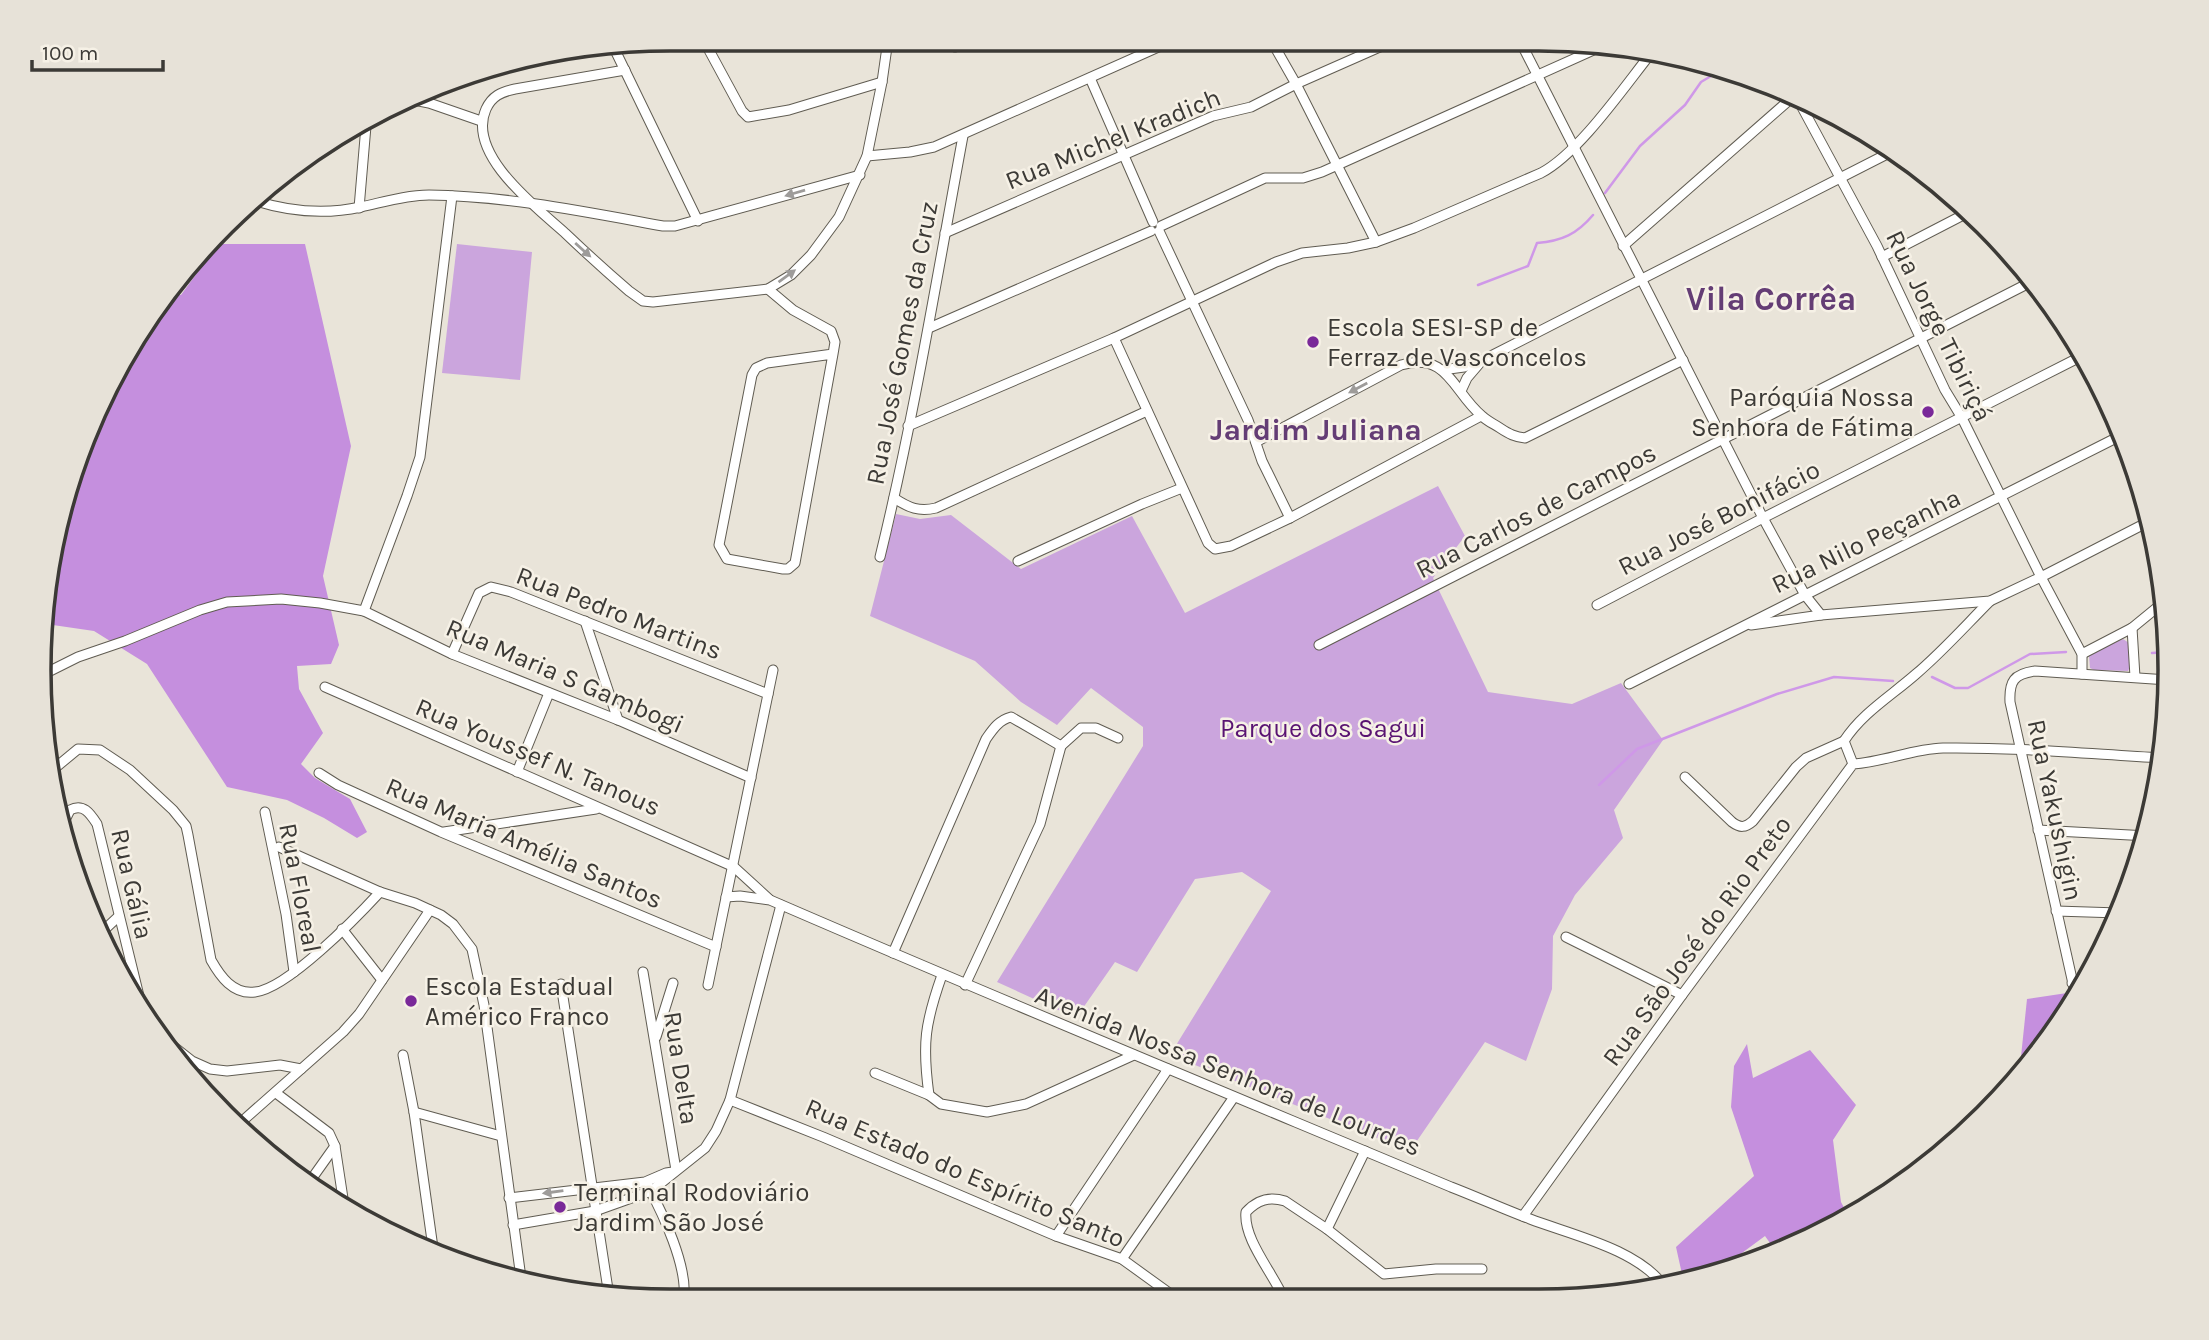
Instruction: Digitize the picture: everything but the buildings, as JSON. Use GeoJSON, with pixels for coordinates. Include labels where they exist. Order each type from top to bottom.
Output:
{"type":"FeatureCollection","features":[{"type":"Feature","properties":{"kind":"street"},"geometry":{"type":"LineString","coordinates":[[710,51],[742,111],[748,117],[789,110],[882,82]]}},
{"type":"Feature","properties":{"kind":"street"},"geometry":{"type":"LineString","coordinates":[[625,70],[502,92],[487,106],[481,121],[485,141],[497,165],[532,204],[629,291],[643,301],[653,302],[768,289],[791,275],[811,255],[839,217],[867,156],[886,51]]}},
{"type":"Feature","properties":{"kind":"street"},"geometry":{"type":"LineString","coordinates":[[867,156],[922,150],[962,136],[1150,51]]}},
{"type":"Feature","properties":{"kind":"street"},"geometry":{"type":"LineString","coordinates":[[1277,51],[1376,242]]}},
{"type":"Feature","properties":{"kind":"street","name":"Rua Michel Kradich"},"geometry":{"type":"LineString","coordinates":[[945,233],[1213,116],[1251,107],[1296,83],[1370,51]]}},
{"type":"Feature","properties":{"kind":"street"},"geometry":{"type":"LineString","coordinates":[[1525,51],[1763,517],[1805,594],[1821,615]]}},
{"type":"Feature","properties":{"kind":"street"},"geometry":{"type":"LineString","coordinates":[[617,53],[698,220]]}},
{"type":"Feature","properties":{"kind":"street"},"geometry":{"type":"LineString","coordinates":[[929,328],[1265,178],[1303,178],[1338,165],[1586,53]]}},
{"type":"Feature","properties":{"kind":"street"},"geometry":{"type":"LineString","coordinates":[[908,426],[1114,338],[1298,253],[1376,242],[1541,173],[1574,147],[1645,60]]}},
{"type":"Feature","properties":{"kind":"street"},"geometry":{"type":"LineString","coordinates":[[1090,78],[1290,518]]}},
{"type":"Feature","properties":{"kind":"street"},"geometry":{"type":"LineString","coordinates":[[424,102],[481,121]]}},
{"type":"Feature","properties":{"kind":"street"},"geometry":{"type":"LineString","coordinates":[[1623,246],[1787,103]]}},
{"type":"Feature","properties":{"kind":"street","name":"Rua Jorge Tibiriçá"},"geometry":{"type":"LineString","coordinates":[[1805,111],[1882,257],[1920,339],[2081,653]]}},
{"type":"Feature","properties":{"kind":"street"},"geometry":{"type":"LineString","coordinates":[[359,208],[366,131]]}},
{"type":"Feature","properties":{"kind":"street","name":"Rua José Gomes da Cruz"},"geometry":{"type":"LineString","coordinates":[[880,557],[929,328],[962,136]]}},
{"type":"Feature","properties":{"kind":"street"},"geometry":{"type":"LineString","coordinates":[[1442,370],[1464,367],[1483,360],[1884,156]]}},
{"type":"Feature","properties":{"kind":"street"},"geometry":{"type":"LineString","coordinates":[[263,203],[301,212],[359,208],[399,198],[453,196],[577,210],[675,226],[860,174]]}},
{"type":"Feature","properties":{"kind":"street"},"geometry":{"type":"LineString","coordinates":[[364,611],[420,457],[453,196]]}},
{"type":"Feature","properties":{"kind":"street"},"geometry":{"type":"LineString","coordinates":[[565,234],[562,223],[569,212],[577,210]]}},
{"type":"Feature","properties":{"kind":"street"},"geometry":{"type":"LineString","coordinates":[[1882,257],[1960,216]]}},
{"type":"Feature","properties":{"kind":"street","name":"Rua Carlos de Campos"},"geometry":{"type":"LineString","coordinates":[[1319,645],[2024,286]]}},
{"type":"Feature","properties":{"kind":"street"},"geometry":{"type":"LineString","coordinates":[[768,289],[793,310],[831,331],[835,338],[833,354],[795,563],[788,569],[783,569],[727,559],[719,545],[752,375],[756,368],[767,363],[833,354]]}},
{"type":"Feature","properties":{"kind":"street"},"geometry":{"type":"LineString","coordinates":[[1114,338],[1208,543],[1215,549],[1231,546],[1290,518],[1481,416]]}},
{"type":"Feature","properties":{"kind":"street","name":"Rua José Bonifácio"},"geometry":{"type":"LineString","coordinates":[[1597,605],[1763,517],[2075,359]]}},
{"type":"Feature","properties":{"kind":"street"},"geometry":{"type":"LineString","coordinates":[[1461,391],[1467,378],[1483,360]]}},
{"type":"Feature","properties":{"kind":"street"},"geometry":{"type":"LineString","coordinates":[[1256,442],[1401,365],[1421,361],[1442,370],[1481,416],[1510,435],[1525,438],[1683,360]]}},
{"type":"Feature","properties":{"kind":"street"},"geometry":{"type":"LineString","coordinates":[[894,498],[916,510],[936,508],[1147,411]]}},
{"type":"Feature","properties":{"kind":"street","name":"Rua Nilo Peçanha"},"geometry":{"type":"LineString","coordinates":[[1629,684],[2113,439]]}},
{"type":"Feature","properties":{"kind":"street"},"geometry":{"type":"LineString","coordinates":[[1018,561],[1182,488]]}},
{"type":"Feature","properties":{"kind":"street"},"geometry":{"type":"LineString","coordinates":[[1685,777],[1737,826],[1745,827],[1753,821],[1796,767],[1806,758],[1844,741],[1886,697],[1916,674],[1990,601],[2141,526]]}},
{"type":"Feature","properties":{"kind":"street","name":"Rua Pedro Martins"},"geometry":{"type":"LineString","coordinates":[[452,654],[479,593],[491,587],[511,592],[768,694]]}},
{"type":"Feature","properties":{"kind":"street","name":"Rua Maria S Gambogi"},"geometry":{"type":"LineString","coordinates":[[51,670],[78,657],[125,642],[200,610],[227,602],[281,599],[320,603],[364,611],[452,654],[618,720],[751,778]]}},
{"type":"Feature","properties":{"kind":"street"},"geometry":{"type":"LineString","coordinates":[[1742,626],[1821,615],[1990,601]]}},
{"type":"Feature","properties":{"kind":"street"},"geometry":{"type":"LineString","coordinates":[[2155,609],[2132,628],[2081,653],[2082,674],[2158,679]]}},
{"type":"Feature","properties":{"kind":"street"},"geometry":{"type":"LineString","coordinates":[[585,621],[618,720]]}},
{"type":"Feature","properties":{"kind":"street"},"geometry":{"type":"LineString","coordinates":[[2132,628],[2135,677]]}},
{"type":"Feature","properties":{"kind":"street"},"geometry":{"type":"LineString","coordinates":[[708,985],[773,670]]}},
{"type":"Feature","properties":{"kind":"street","name":"Rua Yakushigin"},"geometry":{"type":"LineString","coordinates":[[2072,983],[2009,693],[2018,675],[2035,671],[2082,674]]}},
{"type":"Feature","properties":{"kind":"street","name":"Rua Youssef N. Tanous"},"geometry":{"type":"LineString","coordinates":[[325,687],[734,867],[770,900]]}},
{"type":"Feature","properties":{"kind":"street"},"geometry":{"type":"LineString","coordinates":[[517,772],[549,693]]}},
{"type":"Feature","properties":{"kind":"street"},"geometry":{"type":"LineString","coordinates":[[893,953],[986,739],[1001,721],[1012,717],[1060,746]]}},
{"type":"Feature","properties":{"kind":"street"},"geometry":{"type":"LineString","coordinates":[[965,985],[1040,824],[1060,746],[1074,732],[1087,727],[1118,738]]}},
{"type":"Feature","properties":{"kind":"street"},"geometry":{"type":"LineString","coordinates":[[1844,741],[1853,764],[1940,748],[2152,757]]}},
{"type":"Feature","properties":{"kind":"street"},"geometry":{"type":"LineString","coordinates":[[58,765],[78,749],[100,750],[130,770],[181,818],[190,844],[211,960],[226,982],[236,989],[256,992],[265,990],[295,972],[380,892]]}},
{"type":"Feature","properties":{"kind":"street","name":"Rua São José do Rio Preto"},"geometry":{"type":"LineString","coordinates":[[1523,1216],[1853,764]]}},
{"type":"Feature","properties":{"kind":"street","name":"Rua Maria Amélia Santos"},"geometry":{"type":"LineString","coordinates":[[318,773],[338,785],[441,832],[716,947]]}},
{"type":"Feature","properties":{"kind":"street","name":"Rua Gália"},"geometry":{"type":"LineString","coordinates":[[68,814],[70,810],[85,809],[97,824],[136,983]]}},
{"type":"Feature","properties":{"kind":"street"},"geometry":{"type":"LineString","coordinates":[[441,832],[598,809]]}},
{"type":"Feature","properties":{"kind":"street","name":"Rua Floreal"},"geometry":{"type":"LineString","coordinates":[[265,812],[295,972]]}},
{"type":"Feature","properties":{"kind":"street"},"geometry":{"type":"LineString","coordinates":[[2038,830],[2135,835]]}},
{"type":"Feature","properties":{"kind":"street"},"geometry":{"type":"LineString","coordinates":[[279,847],[380,892],[430,910],[453,924],[472,949],[520,1270]]}},
{"type":"Feature","properties":{"kind":"street"},"geometry":{"type":"LineString","coordinates":[[726,897],[770,900]]}},
{"type":"Feature","properties":{"kind":"street","name":"Avenida Nossa Senhora de Lourdes"},"geometry":{"type":"LineString","coordinates":[[770,900],[1234,1097],[1523,1216],[1630,1256],[1656,1278]]}},
{"type":"Feature","properties":{"kind":"street"},"geometry":{"type":"LineString","coordinates":[[513,1225],[595,1212],[651,1191],[705,1148],[730,1100],[781,905]]}},
{"type":"Feature","properties":{"kind":"street"},"geometry":{"type":"LineString","coordinates":[[244,1120],[351,1023],[430,910]]}},
{"type":"Feature","properties":{"kind":"street"},"geometry":{"type":"LineString","coordinates":[[2056,911],[2108,913]]}},
{"type":"Feature","properties":{"kind":"street"},"geometry":{"type":"LineString","coordinates":[[107,927],[119,916]]}},
{"type":"Feature","properties":{"kind":"street"},"geometry":{"type":"LineString","coordinates":[[342,929],[382,980]]}},
{"type":"Feature","properties":{"kind":"street"},"geometry":{"type":"LineString","coordinates":[[1566,937],[1682,995]]}},
{"type":"Feature","properties":{"kind":"street","name":"Rua Delta"},"geometry":{"type":"LineString","coordinates":[[643,972],[675,1171]]}},
{"type":"Feature","properties":{"kind":"street"},"geometry":{"type":"LineString","coordinates":[[929,1096],[925,1055],[926,1027],[942,975]]}},
{"type":"Feature","properties":{"kind":"street"},"geometry":{"type":"LineString","coordinates":[[655,1039],[673,983]]}},
{"type":"Feature","properties":{"kind":"street"},"geometry":{"type":"LineString","coordinates":[[561,984],[606,1286]]}},
{"type":"Feature","properties":{"kind":"street"},"geometry":{"type":"LineString","coordinates":[[403,1055],[432,1242]]}},
{"type":"Feature","properties":{"kind":"street"},"geometry":{"type":"LineString","coordinates":[[875,1073],[929,1096],[941,1104],[987,1112],[1008,1110],[1026,1104],[1134,1055]]}},
{"type":"Feature","properties":{"kind":"street"},"geometry":{"type":"LineString","coordinates":[[187,1057],[210,1069],[227,1071],[280,1065],[301,1069]]}},
{"type":"Feature","properties":{"kind":"street"},"geometry":{"type":"LineString","coordinates":[[1056,1236],[1168,1069]]}},
{"type":"Feature","properties":{"kind":"street"},"geometry":{"type":"LineString","coordinates":[[276,1093],[329,1133],[335,1146],[343,1195]]}},
{"type":"Feature","properties":{"kind":"street"},"geometry":{"type":"LineString","coordinates":[[1122,1259],[1234,1097]]}},
{"type":"Feature","properties":{"kind":"street","name":"Rua Estado do Espírito Santo"},"geometry":{"type":"LineString","coordinates":[[730,1100],[1056,1236],[1122,1259],[1164,1289]]}},
{"type":"Feature","properties":{"kind":"street"},"geometry":{"type":"LineString","coordinates":[[414,1112],[501,1136]]}},
{"type":"Feature","properties":{"kind":"street"},"geometry":{"type":"LineString","coordinates":[[314,1176],[335,1146]]}},
{"type":"Feature","properties":{"kind":"street"},"geometry":{"type":"LineString","coordinates":[[1327,1229],[1365,1151]]}},
{"type":"Feature","properties":{"kind":"street"},"geometry":{"type":"LineString","coordinates":[[509,1198],[645,1182],[666,1172],[675,1171]]}},
{"type":"Feature","properties":{"kind":"street"},"geometry":{"type":"LineString","coordinates":[[645,1182],[679,1257],[683,1289]]}},
{"type":"Feature","properties":{"kind":"street"},"geometry":{"type":"LineString","coordinates":[[1280,1289],[1245,1227],[1246,1212],[1257,1202],[1277,1199],[1285,1201],[1327,1229],[1384,1274],[1436,1269],[1482,1269]]}},
{"type":"Feature","properties":{"kind":"green space"},"geometry":{"type":"Polygon","coordinates":[[[457,244],[532,252],[520,380],[442,373],[457,244]]]}},
{"type":"Feature","properties":{"kind":"green space","name":"Parque dos Sagui"},"geometry":{"type":"Polygon","coordinates":[[[1438,486],[1465,536],[1433,578],[1488,692],[1572,704],[1621,683],[1663,740],[1614,810],[1623,838],[1575,895],[1553,936],[1552,989],[1526,1061],[1485,1042],[1410,1151],[1170,1055],[1271,891],[1242,872],[1195,879],[1137,972],[1115,962],[1076,1018],[997,982],[1143,746],[1143,727],[1091,688],[1057,725],[1021,702],[975,661],[870,616],[896,514],[920,519],[951,515],[1021,569],[1132,516],[1185,613],[1438,486]]]}},
{"type":"Feature","properties":{"kind":"green space"},"geometry":{"type":"Polygon","coordinates":[[[2123,639],[2129,643],[2128,671],[2090,668],[2089,655],[2123,639]]]}},
{"type":"Feature","properties":{"kind":"shaded area"},"geometry":{"type":"Polygon","coordinates":[[[221,244],[305,244],[351,446],[323,576],[339,645],[331,664],[297,666],[299,689],[323,733],[301,764],[315,778],[350,799],[367,832],[357,838],[287,800],[227,787],[147,664],[94,631],[52,625],[56,589],[72,510],[98,433],[134,360],[155,326],[178,295],[181,295],[221,244]]]}},
{"type":"Feature","properties":{"kind":"shaded area"},"geometry":{"type":"Polygon","coordinates":[[[2067,993],[2021,1058],[2027,999],[2067,993]]]}},
{"type":"Feature","properties":{"kind":"shaded area"},"geometry":{"type":"Polygon","coordinates":[[[1747,1044],[1753,1078],[1810,1050],[1856,1105],[1833,1140],[1841,1202],[1844,1208],[1776,1242],[1771,1244],[1765,1236],[1738,1256],[1682,1272],[1676,1247],[1754,1176],[1731,1107],[1734,1066],[1747,1044]]]}},
{"type":"Feature","properties":{"kind":"waterway"},"geometry":{"type":"LineString","coordinates":[[1605,193],[1640,146],[1685,105],[1701,82],[1711,76]]}},
{"type":"Feature","properties":{"kind":"waterway"},"geometry":{"type":"LineString","coordinates":[[1478,285],[1528,266],[1537,243],[1568,235],[1593,215]]}},
{"type":"Feature","properties":{"kind":"waterway"},"geometry":{"type":"LineString","coordinates":[[1932,677],[1955,688],[1968,688],[2030,654],[2066,652]]}},
{"type":"Feature","properties":{"kind":"waterway"},"geometry":{"type":"LineString","coordinates":[[2152,653],[2158,653]]}},
{"type":"Feature","properties":{"kind":"waterway"},"geometry":{"type":"LineString","coordinates":[[1599,785],[1637,749],[1777,694],[1834,677],[1893,681]]}},
{"type":"Feature","properties":{"kind":"place","name":"Escola SESI-SP de Ferraz de Vasconcelos"},"geometry":{"type":"Point","coordinates":[1313,342]}},
{"type":"Feature","properties":{"kind":"place","name":"Paróquia Nossa Senhora de Fátima"},"geometry":{"type":"Point","coordinates":[1928,412]}},
{"type":"Feature","properties":{"kind":"place","name":"Escola Estadual Américo Franco"},"geometry":{"type":"Point","coordinates":[411,1001]}},
{"type":"Feature","properties":{"kind":"place","name":"Terminal Rodoviário Jardim São José"},"geometry":{"type":"Point","coordinates":[560,1207]}},
{"type":"Feature","properties":{"kind":"district","name":"Vila Corrêa"},"geometry":{"type":"Point","coordinates":[1771,299]}},
{"type":"Feature","properties":{"kind":"district","name":"Jardim Juliana"},"geometry":{"type":"Point","coordinates":[1316,430]}}]}
